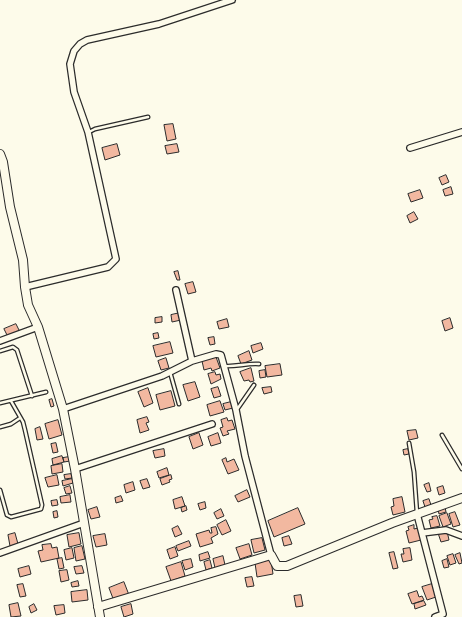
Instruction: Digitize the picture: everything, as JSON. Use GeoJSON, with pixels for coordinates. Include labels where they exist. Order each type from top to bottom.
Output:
{"type":"FeatureCollection","features":[{"type":"Feature","properties":{"kind":"street"},"geometry":{"type":"LineString","coordinates":[[24,287],[108,267],[116,259],[88,132],[74,92],[70,64],[74,51],[87,40],[159,24],[232,0]]}},
{"type":"Feature","properties":{"kind":"street"},"geometry":{"type":"LineString","coordinates":[[410,148],[462,132]]}},
{"type":"Feature","properties":{"kind":"street"},"geometry":{"type":"LineString","coordinates":[[0,154],[23,260],[24,287],[30,310],[38,327],[54,390],[63,409],[100,617]]}},
{"type":"Feature","properties":{"kind":"street"},"geometry":{"type":"LineString","coordinates":[[176,290],[192,362]]}},
{"type":"Feature","properties":{"kind":"street"},"geometry":{"type":"LineString","coordinates":[[0,341],[38,327]]}},
{"type":"Feature","properties":{"kind":"street"},"geometry":{"type":"LineString","coordinates":[[63,409],[170,372],[192,362],[218,354],[221,355],[271,555],[278,566],[287,566],[462,497]]}},
{"type":"Feature","properties":{"kind":"street"},"geometry":{"type":"LineString","coordinates":[[75,469],[212,424]]}},
{"type":"Feature","properties":{"kind":"street"},"geometry":{"type":"LineString","coordinates":[[417,514],[443,614],[435,617]]}},
{"type":"Feature","properties":{"kind":"street"},"geometry":{"type":"LineString","coordinates":[[0,554],[84,523]]}},
{"type":"Feature","properties":{"kind":"street"},"geometry":{"type":"LineString","coordinates":[[422,533],[446,530],[462,536]]}},
{"type":"Feature","properties":{"kind":"street"},"geometry":{"type":"LineString","coordinates":[[98,607],[271,555]]}},
{"type":"Feature","properties":{"kind":"lane"},"geometry":{"type":"LineString","coordinates":[[88,132],[148,117]]}},
{"type":"Feature","properties":{"kind":"lane"},"geometry":{"type":"LineString","coordinates":[[0,351],[13,347],[18,350],[32,396]]}},
{"type":"Feature","properties":{"kind":"lane"},"geometry":{"type":"LineString","coordinates":[[224,366],[235,367],[259,364]]}},
{"type":"Feature","properties":{"kind":"lane"},"geometry":{"type":"LineString","coordinates":[[170,372],[180,404]]}},
{"type":"Feature","properties":{"kind":"lane"},"geometry":{"type":"LineString","coordinates":[[236,410],[254,385]]}},
{"type":"Feature","properties":{"kind":"lane"},"geometry":{"type":"LineString","coordinates":[[0,404],[46,392]]}},
{"type":"Feature","properties":{"kind":"lane"},"geometry":{"type":"LineString","coordinates":[[0,490],[6,515],[8,516],[11,517],[40,509],[42,505],[25,430],[11,401]]}},
{"type":"Feature","properties":{"kind":"lane"},"geometry":{"type":"LineString","coordinates":[[0,427],[11,424],[20,418]]}},
{"type":"Feature","properties":{"kind":"lane"},"geometry":{"type":"LineString","coordinates":[[442,435],[462,469]]}},
{"type":"Feature","properties":{"kind":"lane"},"geometry":{"type":"LineString","coordinates":[[409,443],[414,472],[417,514]]}},
{"type":"Feature","properties":{"kind":"building"},"geometry":{"type":"Polygon","coordinates":[[[173,124],[176,139],[167,141],[164,125],[173,124]]]}},
{"type":"Feature","properties":{"kind":"building"},"geometry":{"type":"Polygon","coordinates":[[[117,144],[120,155],[105,160],[102,148],[117,144]]]}},
{"type":"Feature","properties":{"kind":"building"},"geometry":{"type":"Polygon","coordinates":[[[177,144],[179,152],[167,154],[165,146],[177,144]]]}},
{"type":"Feature","properties":{"kind":"building"},"geometry":{"type":"Polygon","coordinates":[[[446,175],[449,182],[442,185],[439,178],[446,175]]]}},
{"type":"Feature","properties":{"kind":"building"},"geometry":{"type":"Polygon","coordinates":[[[451,187],[453,194],[445,196],[443,190],[451,187]]]}},
{"type":"Feature","properties":{"kind":"building"},"geometry":{"type":"Polygon","coordinates":[[[420,190],[423,198],[411,202],[408,194],[420,190]]]}},
{"type":"Feature","properties":{"kind":"building"},"geometry":{"type":"Polygon","coordinates":[[[414,212],[418,219],[410,223],[407,216],[414,212]]]}},
{"type":"Feature","properties":{"kind":"building"},"geometry":{"type":"Polygon","coordinates":[[[178,271],[180,280],[177,280],[174,272],[178,271]]]}},
{"type":"Feature","properties":{"kind":"building"},"geometry":{"type":"Polygon","coordinates":[[[193,282],[196,292],[188,294],[185,284],[193,282]]]}},
{"type":"Feature","properties":{"kind":"building"},"geometry":{"type":"Polygon","coordinates":[[[180,313],[181,320],[172,322],[171,315],[180,313]]]}},
{"type":"Feature","properties":{"kind":"building"},"geometry":{"type":"Polygon","coordinates":[[[162,317],[162,322],[155,323],[155,318],[162,317]]]}},
{"type":"Feature","properties":{"kind":"building"},"geometry":{"type":"Polygon","coordinates":[[[450,318],[453,328],[445,331],[442,321],[450,318]]]}},
{"type":"Feature","properties":{"kind":"building"},"geometry":{"type":"Polygon","coordinates":[[[227,319],[229,327],[219,329],[217,322],[227,319]]]}},
{"type":"Feature","properties":{"kind":"building"},"geometry":{"type":"Polygon","coordinates":[[[16,324],[20,332],[8,337],[4,329],[16,324]]]}},
{"type":"Feature","properties":{"kind":"building"},"geometry":{"type":"Polygon","coordinates":[[[158,333],[159,338],[154,339],[153,334],[158,333]]]}},
{"type":"Feature","properties":{"kind":"building"},"geometry":{"type":"Polygon","coordinates":[[[214,337],[215,344],[210,345],[208,338],[214,337]]]}},
{"type":"Feature","properties":{"kind":"building"},"geometry":{"type":"Polygon","coordinates":[[[170,342],[173,353],[156,357],[153,346],[170,342]]]}},
{"type":"Feature","properties":{"kind":"building"},"geometry":{"type":"Polygon","coordinates":[[[261,343],[263,349],[253,353],[251,346],[261,343]]]}},
{"type":"Feature","properties":{"kind":"building"},"geometry":{"type":"Polygon","coordinates":[[[249,351],[252,360],[241,364],[238,356],[249,351]]]}},
{"type":"Feature","properties":{"kind":"building"},"geometry":{"type":"Polygon","coordinates":[[[216,357],[220,368],[212,371],[211,368],[204,370],[202,361],[216,357]]]}},
{"type":"Feature","properties":{"kind":"building"},"geometry":{"type":"Polygon","coordinates":[[[166,358],[169,368],[161,370],[158,361],[166,358]]]}},
{"type":"Feature","properties":{"kind":"building"},"geometry":{"type":"Polygon","coordinates":[[[280,364],[282,375],[267,377],[265,366],[280,364]]]}},
{"type":"Feature","properties":{"kind":"building"},"geometry":{"type":"Polygon","coordinates":[[[251,368],[254,381],[244,381],[240,372],[251,368]]]}},
{"type":"Feature","properties":{"kind":"building"},"geometry":{"type":"Polygon","coordinates":[[[265,370],[266,377],[260,378],[259,371],[265,370]]]}},
{"type":"Feature","properties":{"kind":"building"},"geometry":{"type":"Polygon","coordinates":[[[215,372],[216,375],[220,374],[221,379],[211,384],[208,374],[215,372]]]}},
{"type":"Feature","properties":{"kind":"building"},"geometry":{"type":"Polygon","coordinates":[[[195,382],[200,397],[188,401],[183,385],[195,382]]]}},
{"type":"Feature","properties":{"kind":"building"},"geometry":{"type":"Polygon","coordinates":[[[218,387],[221,396],[214,398],[211,389],[218,387]]]}},
{"type":"Feature","properties":{"kind":"building"},"geometry":{"type":"Polygon","coordinates":[[[271,387],[272,392],[264,394],[262,388],[271,387]]]}},
{"type":"Feature","properties":{"kind":"building"},"geometry":{"type":"Polygon","coordinates":[[[148,388],[153,403],[144,407],[138,392],[148,388]]]}},
{"type":"Feature","properties":{"kind":"building"},"geometry":{"type":"Polygon","coordinates":[[[171,391],[175,406],[160,410],[156,395],[171,391]]]}},
{"type":"Feature","properties":{"kind":"building"},"geometry":{"type":"Polygon","coordinates":[[[52,399],[54,406],[51,407],[49,400],[52,399]]]}},
{"type":"Feature","properties":{"kind":"building"},"geometry":{"type":"Polygon","coordinates":[[[220,401],[224,412],[210,416],[207,405],[220,401]]]}},
{"type":"Feature","properties":{"kind":"building"},"geometry":{"type":"Polygon","coordinates":[[[231,402],[233,408],[225,410],[223,404],[231,402]]]}},
{"type":"Feature","properties":{"kind":"building"},"geometry":{"type":"Polygon","coordinates":[[[147,417],[149,422],[146,423],[149,430],[140,433],[137,420],[147,417]]]}},
{"type":"Feature","properties":{"kind":"building"},"geometry":{"type":"Polygon","coordinates":[[[227,418],[228,421],[232,420],[235,429],[227,431],[229,434],[223,436],[220,428],[223,427],[221,420],[227,418]]]}},
{"type":"Feature","properties":{"kind":"building"},"geometry":{"type":"Polygon","coordinates":[[[58,420],[62,435],[49,439],[45,424],[58,420]]]}},
{"type":"Feature","properties":{"kind":"building"},"geometry":{"type":"Polygon","coordinates":[[[40,427],[43,439],[37,440],[35,429],[40,427]]]}},
{"type":"Feature","properties":{"kind":"building"},"geometry":{"type":"Polygon","coordinates":[[[416,430],[418,438],[409,440],[407,431],[416,430]]]}},
{"type":"Feature","properties":{"kind":"building"},"geometry":{"type":"Polygon","coordinates":[[[199,433],[203,445],[193,449],[189,437],[199,433]]]}},
{"type":"Feature","properties":{"kind":"building"},"geometry":{"type":"Polygon","coordinates":[[[218,433],[221,443],[211,446],[208,437],[218,433]]]}},
{"type":"Feature","properties":{"kind":"building"},"geometry":{"type":"Polygon","coordinates":[[[56,443],[58,452],[53,453],[51,444],[56,443]]]}},
{"type":"Feature","properties":{"kind":"building"},"geometry":{"type":"Polygon","coordinates":[[[164,449],[165,456],[155,458],[153,451],[164,449]]]}},
{"type":"Feature","properties":{"kind":"building"},"geometry":{"type":"Polygon","coordinates":[[[408,449],[409,454],[404,455],[403,450],[408,449]]]}},
{"type":"Feature","properties":{"kind":"building"},"geometry":{"type":"Polygon","coordinates":[[[62,456],[64,462],[53,465],[52,459],[62,456]]]}},
{"type":"Feature","properties":{"kind":"building"},"geometry":{"type":"Polygon","coordinates":[[[69,457],[70,461],[64,462],[63,458],[69,457]]]}},
{"type":"Feature","properties":{"kind":"building"},"geometry":{"type":"Polygon","coordinates":[[[226,458],[227,462],[234,459],[239,470],[228,474],[222,460],[226,458]]]}},
{"type":"Feature","properties":{"kind":"building"},"geometry":{"type":"Polygon","coordinates":[[[62,464],[63,472],[52,474],[51,466],[62,464]]]}},
{"type":"Feature","properties":{"kind":"building"},"geometry":{"type":"Polygon","coordinates":[[[167,468],[169,475],[159,478],[157,472],[167,468]]]}},
{"type":"Feature","properties":{"kind":"building"},"geometry":{"type":"Polygon","coordinates":[[[71,474],[72,478],[65,479],[64,475],[71,474]]]}},
{"type":"Feature","properties":{"kind":"building"},"geometry":{"type":"Polygon","coordinates":[[[57,475],[59,485],[48,487],[45,478],[57,475]]]}},
{"type":"Feature","properties":{"kind":"building"},"geometry":{"type":"Polygon","coordinates":[[[171,475],[172,479],[169,480],[170,482],[162,485],[160,479],[171,475]]]}},
{"type":"Feature","properties":{"kind":"building"},"geometry":{"type":"Polygon","coordinates":[[[72,479],[73,483],[63,486],[62,481],[72,479]]]}},
{"type":"Feature","properties":{"kind":"building"},"geometry":{"type":"Polygon","coordinates":[[[147,479],[150,487],[143,489],[140,481],[147,479]]]}},
{"type":"Feature","properties":{"kind":"building"},"geometry":{"type":"Polygon","coordinates":[[[133,482],[135,490],[126,493],[124,485],[133,482]]]}},
{"type":"Feature","properties":{"kind":"building"},"geometry":{"type":"Polygon","coordinates":[[[429,483],[431,491],[427,492],[424,485],[429,483]]]}},
{"type":"Feature","properties":{"kind":"building"},"geometry":{"type":"Polygon","coordinates":[[[70,486],[72,493],[66,494],[64,488],[70,486]]]}},
{"type":"Feature","properties":{"kind":"building"},"geometry":{"type":"Polygon","coordinates":[[[443,486],[445,493],[439,495],[437,488],[443,486]]]}},
{"type":"Feature","properties":{"kind":"building"},"geometry":{"type":"Polygon","coordinates":[[[247,490],[250,497],[238,502],[235,496],[247,490]]]}},
{"type":"Feature","properties":{"kind":"building"},"geometry":{"type":"Polygon","coordinates":[[[70,495],[71,502],[61,503],[60,497],[70,495]]]}},
{"type":"Feature","properties":{"kind":"building"},"geometry":{"type":"Polygon","coordinates":[[[121,496],[123,501],[116,503],[115,498],[121,496]]]}},
{"type":"Feature","properties":{"kind":"building"},"geometry":{"type":"Polygon","coordinates":[[[182,497],[185,506],[175,509],[173,500],[182,497]]]}},
{"type":"Feature","properties":{"kind":"building"},"geometry":{"type":"Polygon","coordinates":[[[402,497],[405,512],[393,515],[391,507],[394,506],[393,499],[402,497]]]}},
{"type":"Feature","properties":{"kind":"building"},"geometry":{"type":"Polygon","coordinates":[[[429,499],[431,505],[425,507],[423,501],[429,499]]]}},
{"type":"Feature","properties":{"kind":"building"},"geometry":{"type":"Polygon","coordinates":[[[57,500],[58,505],[52,506],[51,501],[57,500]]]}},
{"type":"Feature","properties":{"kind":"building"},"geometry":{"type":"Polygon","coordinates":[[[205,502],[206,508],[200,510],[198,504],[205,502]]]}},
{"type":"Feature","properties":{"kind":"building"},"geometry":{"type":"Polygon","coordinates":[[[186,506],[187,510],[182,512],[181,508],[186,506]]]}},
{"type":"Feature","properties":{"kind":"building"},"geometry":{"type":"Polygon","coordinates":[[[97,507],[100,517],[91,519],[88,510],[97,507]]]}},
{"type":"Feature","properties":{"kind":"building"},"geometry":{"type":"Polygon","coordinates":[[[445,507],[446,512],[439,514],[438,509],[445,507]]]}},
{"type":"Feature","properties":{"kind":"building"},"geometry":{"type":"Polygon","coordinates":[[[298,508],[305,524],[274,537],[268,521],[298,508]]]}},
{"type":"Feature","properties":{"kind":"building"},"geometry":{"type":"Polygon","coordinates":[[[221,509],[224,516],[217,519],[214,513],[221,509]]]}},
{"type":"Feature","properties":{"kind":"building"},"geometry":{"type":"Polygon","coordinates":[[[57,511],[58,517],[54,518],[53,512],[57,511]]]}},
{"type":"Feature","properties":{"kind":"building"},"geometry":{"type":"Polygon","coordinates":[[[455,512],[460,525],[453,527],[449,514],[455,512]]]}},
{"type":"Feature","properties":{"kind":"building"},"geometry":{"type":"Polygon","coordinates":[[[447,513],[451,524],[443,527],[439,516],[447,513]]]}},
{"type":"Feature","properties":{"kind":"building"},"geometry":{"type":"Polygon","coordinates":[[[437,516],[440,526],[431,528],[429,520],[437,516]]]}},
{"type":"Feature","properties":{"kind":"building"},"geometry":{"type":"Polygon","coordinates":[[[226,520],[231,531],[222,535],[217,525],[226,520]]]}},
{"type":"Feature","properties":{"kind":"building"},"geometry":{"type":"Polygon","coordinates":[[[414,525],[414,529],[418,528],[421,540],[409,543],[406,531],[409,530],[408,527],[414,525]]]}},
{"type":"Feature","properties":{"kind":"building"},"geometry":{"type":"Polygon","coordinates":[[[178,526],[182,534],[175,537],[172,529],[178,526]]]}},
{"type":"Feature","properties":{"kind":"building"},"geometry":{"type":"Polygon","coordinates":[[[216,527],[218,534],[211,538],[213,543],[200,547],[196,534],[209,530],[212,533],[211,528],[216,527]]]}},
{"type":"Feature","properties":{"kind":"building"},"geometry":{"type":"Polygon","coordinates":[[[447,531],[449,540],[441,542],[438,533],[447,531]]]}},
{"type":"Feature","properties":{"kind":"building"},"geometry":{"type":"Polygon","coordinates":[[[15,533],[18,544],[10,546],[8,535],[15,533]]]}},
{"type":"Feature","properties":{"kind":"building"},"geometry":{"type":"Polygon","coordinates":[[[79,533],[81,544],[69,547],[67,535],[79,533]]]}},
{"type":"Feature","properties":{"kind":"building"},"geometry":{"type":"Polygon","coordinates":[[[105,534],[107,545],[96,547],[93,536],[105,534]]]}},
{"type":"Feature","properties":{"kind":"building"},"geometry":{"type":"Polygon","coordinates":[[[289,536],[292,544],[284,546],[282,538],[289,536]]]}},
{"type":"Feature","properties":{"kind":"building"},"geometry":{"type":"Polygon","coordinates":[[[262,538],[265,550],[254,553],[251,540],[262,538]]]}},
{"type":"Feature","properties":{"kind":"building"},"geometry":{"type":"Polygon","coordinates":[[[189,541],[191,546],[178,551],[176,546],[189,541]]]}},
{"type":"Feature","properties":{"kind":"building"},"geometry":{"type":"Polygon","coordinates":[[[51,544],[52,548],[57,547],[59,558],[41,562],[38,551],[43,550],[42,545],[51,544]]]}},
{"type":"Feature","properties":{"kind":"building"},"geometry":{"type":"Polygon","coordinates":[[[249,544],[252,555],[240,559],[236,548],[249,544]]]}},
{"type":"Feature","properties":{"kind":"building"},"geometry":{"type":"Polygon","coordinates":[[[82,546],[85,559],[76,561],[74,548],[82,546]]]}},
{"type":"Feature","properties":{"kind":"building"},"geometry":{"type":"Polygon","coordinates":[[[175,547],[178,556],[170,559],[167,550],[175,547]]]}},
{"type":"Feature","properties":{"kind":"building"},"geometry":{"type":"Polygon","coordinates":[[[72,548],[74,558],[66,560],[64,550],[72,548]]]}},
{"type":"Feature","properties":{"kind":"building"},"geometry":{"type":"Polygon","coordinates":[[[410,548],[412,560],[403,562],[401,554],[404,554],[403,549],[410,548]]]}},
{"type":"Feature","properties":{"kind":"building"},"geometry":{"type":"Polygon","coordinates":[[[208,552],[210,558],[200,561],[199,555],[208,552]]]}},
{"type":"Feature","properties":{"kind":"building"},"geometry":{"type":"Polygon","coordinates":[[[394,552],[398,568],[393,569],[389,553],[394,552]]]}},
{"type":"Feature","properties":{"kind":"building"},"geometry":{"type":"Polygon","coordinates":[[[460,553],[462,563],[459,564],[455,555],[460,553]]]}},
{"type":"Feature","properties":{"kind":"building"},"geometry":{"type":"Polygon","coordinates":[[[453,554],[456,563],[450,565],[447,556],[453,554]]]}},
{"type":"Feature","properties":{"kind":"building"},"geometry":{"type":"Polygon","coordinates":[[[223,556],[225,565],[215,568],[213,559],[223,556]]]}},
{"type":"Feature","properties":{"kind":"building"},"geometry":{"type":"Polygon","coordinates":[[[62,558],[64,568],[59,569],[57,559],[62,558]]]}},
{"type":"Feature","properties":{"kind":"building"},"geometry":{"type":"Polygon","coordinates":[[[191,559],[193,567],[185,570],[182,561],[191,559]]]}},
{"type":"Feature","properties":{"kind":"building"},"geometry":{"type":"Polygon","coordinates":[[[447,559],[449,567],[444,568],[442,561],[447,559]]]}},
{"type":"Feature","properties":{"kind":"building"},"geometry":{"type":"Polygon","coordinates":[[[210,560],[212,568],[206,570],[204,562],[210,560]]]}},
{"type":"Feature","properties":{"kind":"building"},"geometry":{"type":"Polygon","coordinates":[[[271,560],[273,574],[257,577],[255,563],[271,560]]]}},
{"type":"Feature","properties":{"kind":"building"},"geometry":{"type":"Polygon","coordinates":[[[181,562],[185,576],[171,581],[166,567],[181,562]]]}},
{"type":"Feature","properties":{"kind":"building"},"geometry":{"type":"Polygon","coordinates":[[[29,566],[31,574],[20,577],[18,569],[29,566]]]}},
{"type":"Feature","properties":{"kind":"building"},"geometry":{"type":"Polygon","coordinates":[[[82,566],[84,573],[76,574],[74,567],[82,566]]]}},
{"type":"Feature","properties":{"kind":"building"},"geometry":{"type":"Polygon","coordinates":[[[67,570],[69,580],[61,582],[59,571],[67,570]]]}},
{"type":"Feature","properties":{"kind":"building"},"geometry":{"type":"Polygon","coordinates":[[[252,577],[254,586],[247,587],[245,578],[252,577]]]}},
{"type":"Feature","properties":{"kind":"building"},"geometry":{"type":"Polygon","coordinates":[[[78,581],[79,586],[72,587],[71,583],[78,581]]]}},
{"type":"Feature","properties":{"kind":"building"},"geometry":{"type":"Polygon","coordinates":[[[124,582],[129,595],[114,601],[109,588],[124,582]]]}},
{"type":"Feature","properties":{"kind":"building"},"geometry":{"type":"Polygon","coordinates":[[[23,584],[26,596],[20,597],[17,585],[23,584]]]}},
{"type":"Feature","properties":{"kind":"building"},"geometry":{"type":"Polygon","coordinates":[[[432,584],[436,597],[427,600],[422,587],[432,584]]]}},
{"type":"Feature","properties":{"kind":"building"},"geometry":{"type":"Polygon","coordinates":[[[87,590],[88,600],[72,602],[71,592],[87,590]]]}},
{"type":"Feature","properties":{"kind":"building"},"geometry":{"type":"Polygon","coordinates":[[[417,591],[419,597],[422,596],[424,600],[412,604],[408,594],[417,591]]]}},
{"type":"Feature","properties":{"kind":"building"},"geometry":{"type":"Polygon","coordinates":[[[301,595],[303,606],[296,607],[294,596],[301,595]]]}},
{"type":"Feature","properties":{"kind":"building"},"geometry":{"type":"Polygon","coordinates":[[[424,601],[426,605],[415,609],[414,604],[424,601]]]}},
{"type":"Feature","properties":{"kind":"building"},"geometry":{"type":"Polygon","coordinates":[[[18,603],[21,616],[11,617],[9,605],[18,603]]]}},
{"type":"Feature","properties":{"kind":"building"},"geometry":{"type":"Polygon","coordinates":[[[34,604],[37,610],[31,613],[29,607],[34,604]]]}},
{"type":"Feature","properties":{"kind":"building"},"geometry":{"type":"Polygon","coordinates":[[[131,604],[133,614],[124,617],[121,607],[131,604]]]}},
{"type":"Feature","properties":{"kind":"building"},"geometry":{"type":"Polygon","coordinates":[[[64,605],[65,613],[56,615],[54,606],[64,605]]]}}]}
